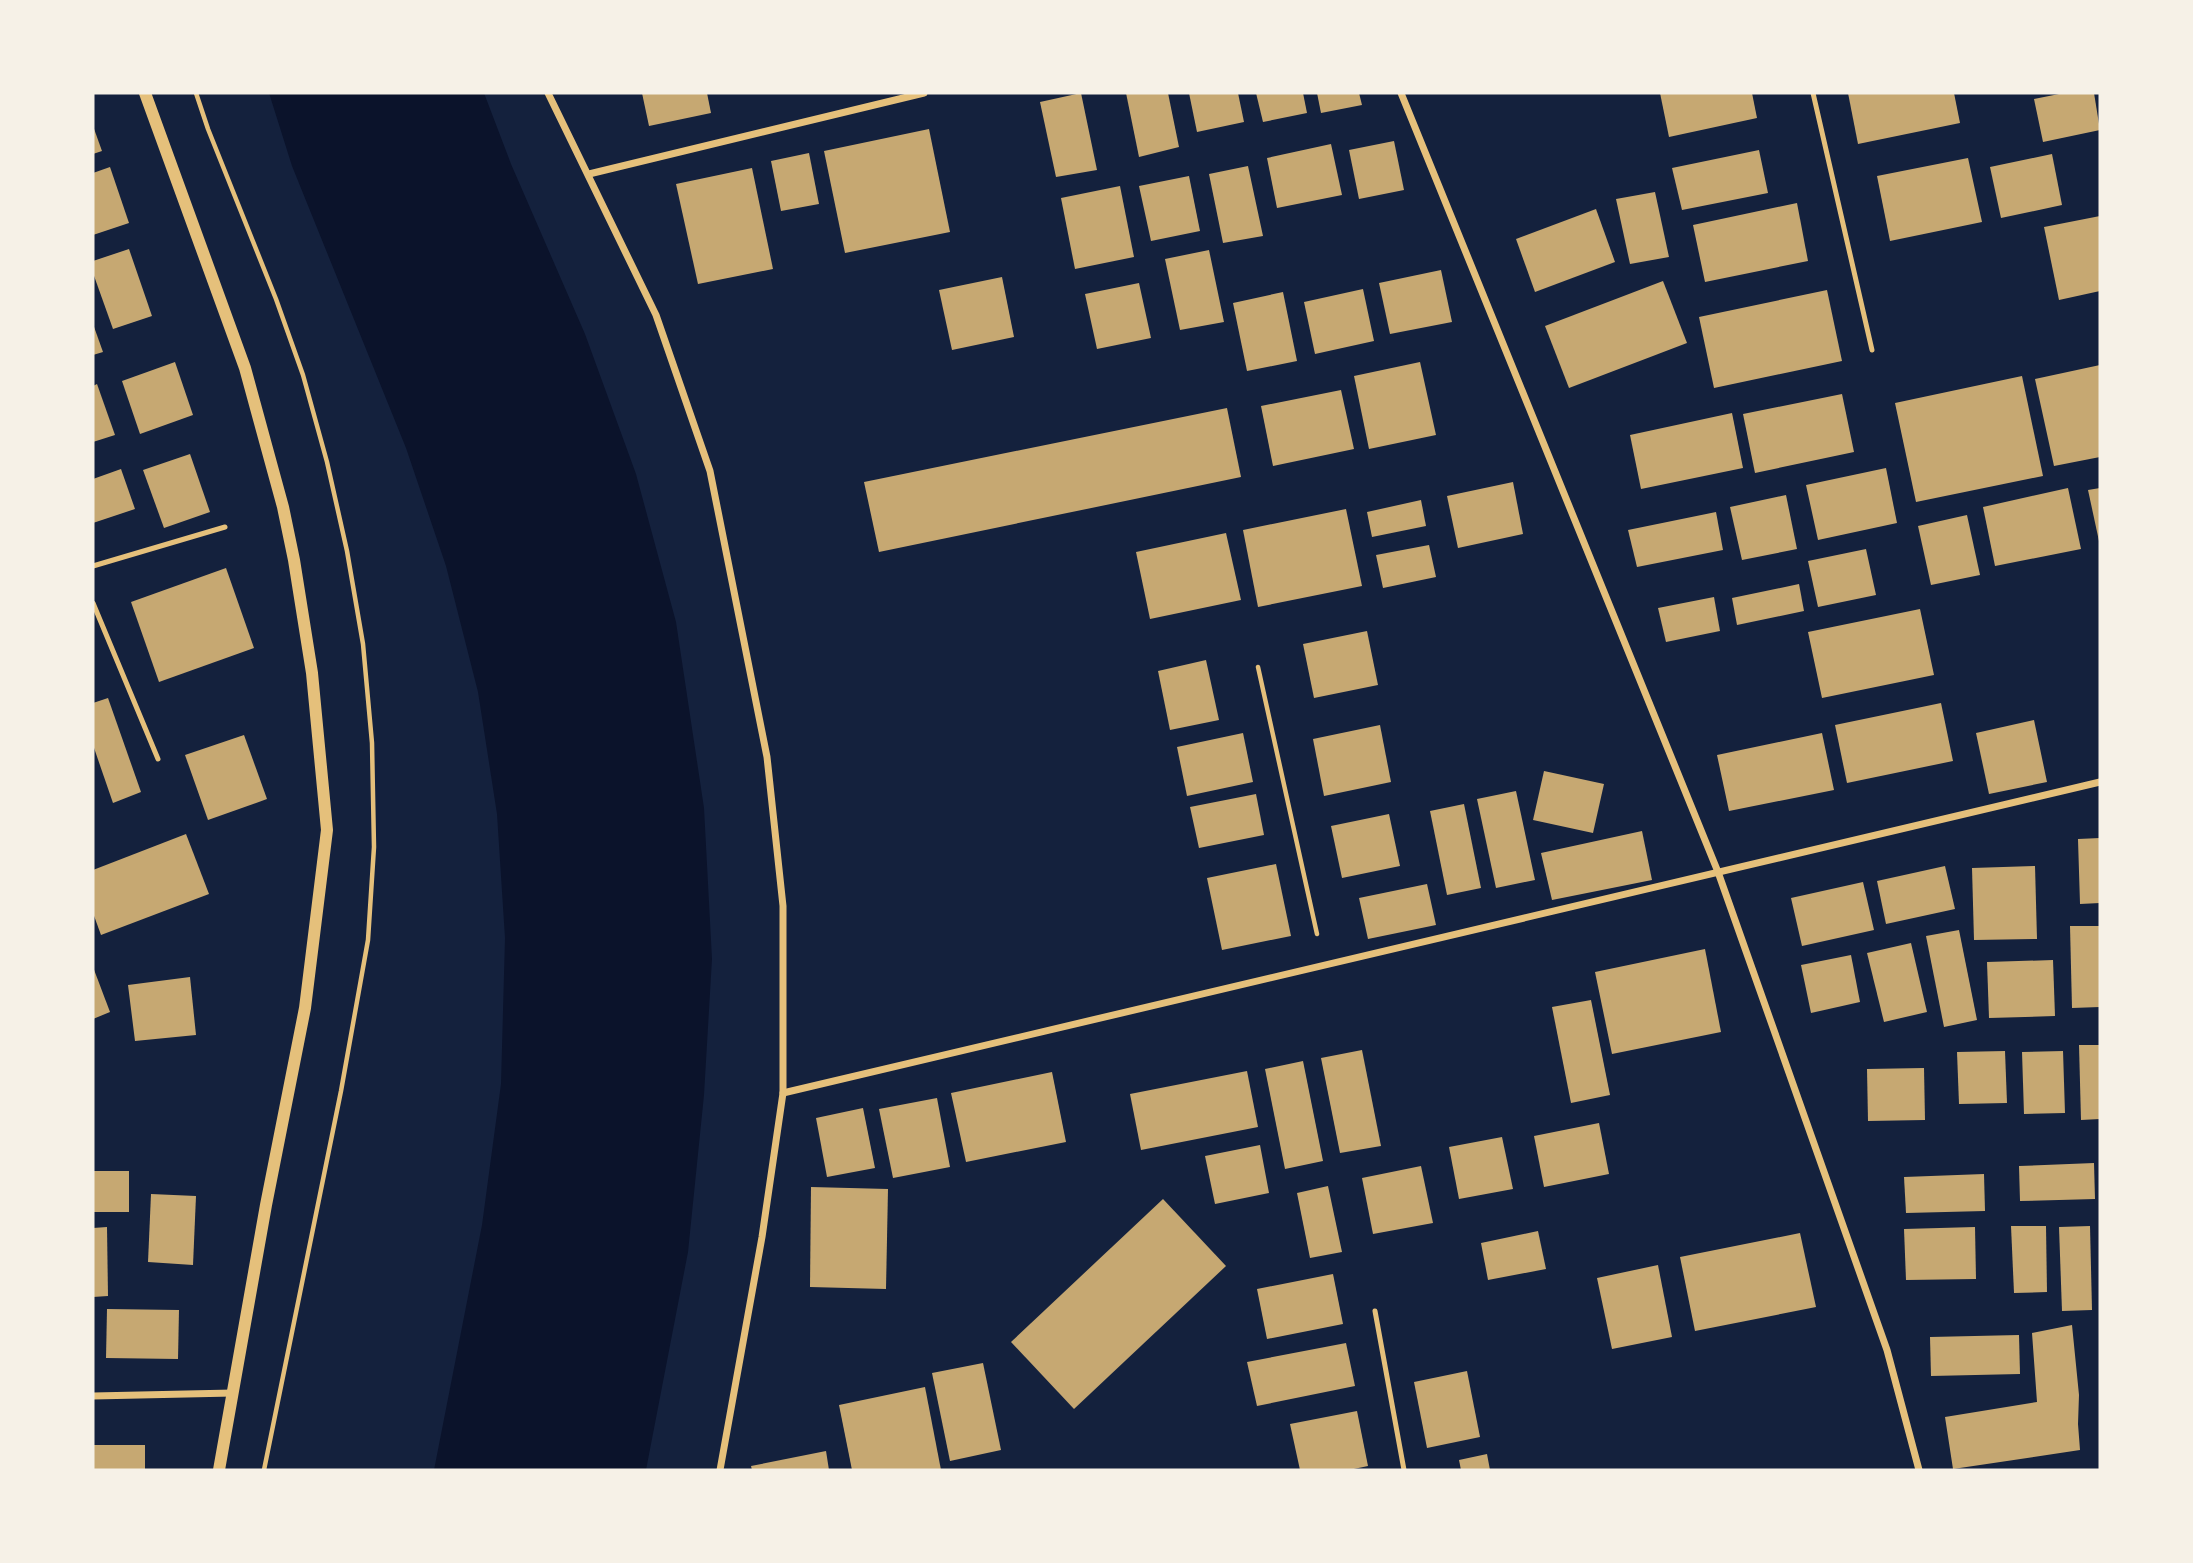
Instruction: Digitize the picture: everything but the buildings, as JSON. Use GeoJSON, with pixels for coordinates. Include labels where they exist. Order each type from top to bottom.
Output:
{"type":"FeatureCollection","features":[{"type":"Feature","properties":{"kind":"street"},"geometry":{"type":"LineString","coordinates":[[145,93],[245,368],[283,507],[312,673],[327,831],[305,1008],[266,1205],[219,1470]]}},
{"type":"Feature","properties":{"kind":"street"},"geometry":{"type":"LineString","coordinates":[[548,93],[656,315],[710,471],[767,757],[783,906],[783,1093],[762,1237],[720,1470]]}},
{"type":"Feature","properties":{"kind":"street"},"geometry":{"type":"LineString","coordinates":[[589,174],[924,93]]}},
{"type":"Feature","properties":{"kind":"street"},"geometry":{"type":"LineString","coordinates":[[1401,93],[1718,872],[1887,1350],[1919,1470]]}},
{"type":"Feature","properties":{"kind":"street"},"geometry":{"type":"LineString","coordinates":[[783,1093],[2100,782]]}},
{"type":"Feature","properties":{"kind":"street"},"geometry":{"type":"LineString","coordinates":[[93,1396],[233,1393]]}},
{"type":"Feature","properties":{"kind":"lane"},"geometry":{"type":"LineString","coordinates":[[1814,93],[1872,350]]}},
{"type":"Feature","properties":{"kind":"lane"},"geometry":{"type":"LineString","coordinates":[[93,566],[225,527]]}},
{"type":"Feature","properties":{"kind":"lane"},"geometry":{"type":"LineString","coordinates":[[93,603],[158,759]]}},
{"type":"Feature","properties":{"kind":"lane"},"geometry":{"type":"LineString","coordinates":[[1376,1311],[1404,1470]]}},
{"type":"Feature","properties":{"kind":"path"},"geometry":{"type":"LineString","coordinates":[[1258,667],[1324,965]]}},
{"type":"Feature","properties":{"kind":"water"},"geometry":{"type":"Polygon","coordinates":[[[269,93],[484,93],[511,164],[585,334],[636,474],[676,622],[704,808],[712,959],[704,1095],[688,1252],[646,1470],[434,1470],[482,1225],[501,1084],[505,938],[497,814],[478,692],[446,566],[406,448],[292,166],[269,93]]]}}]}
